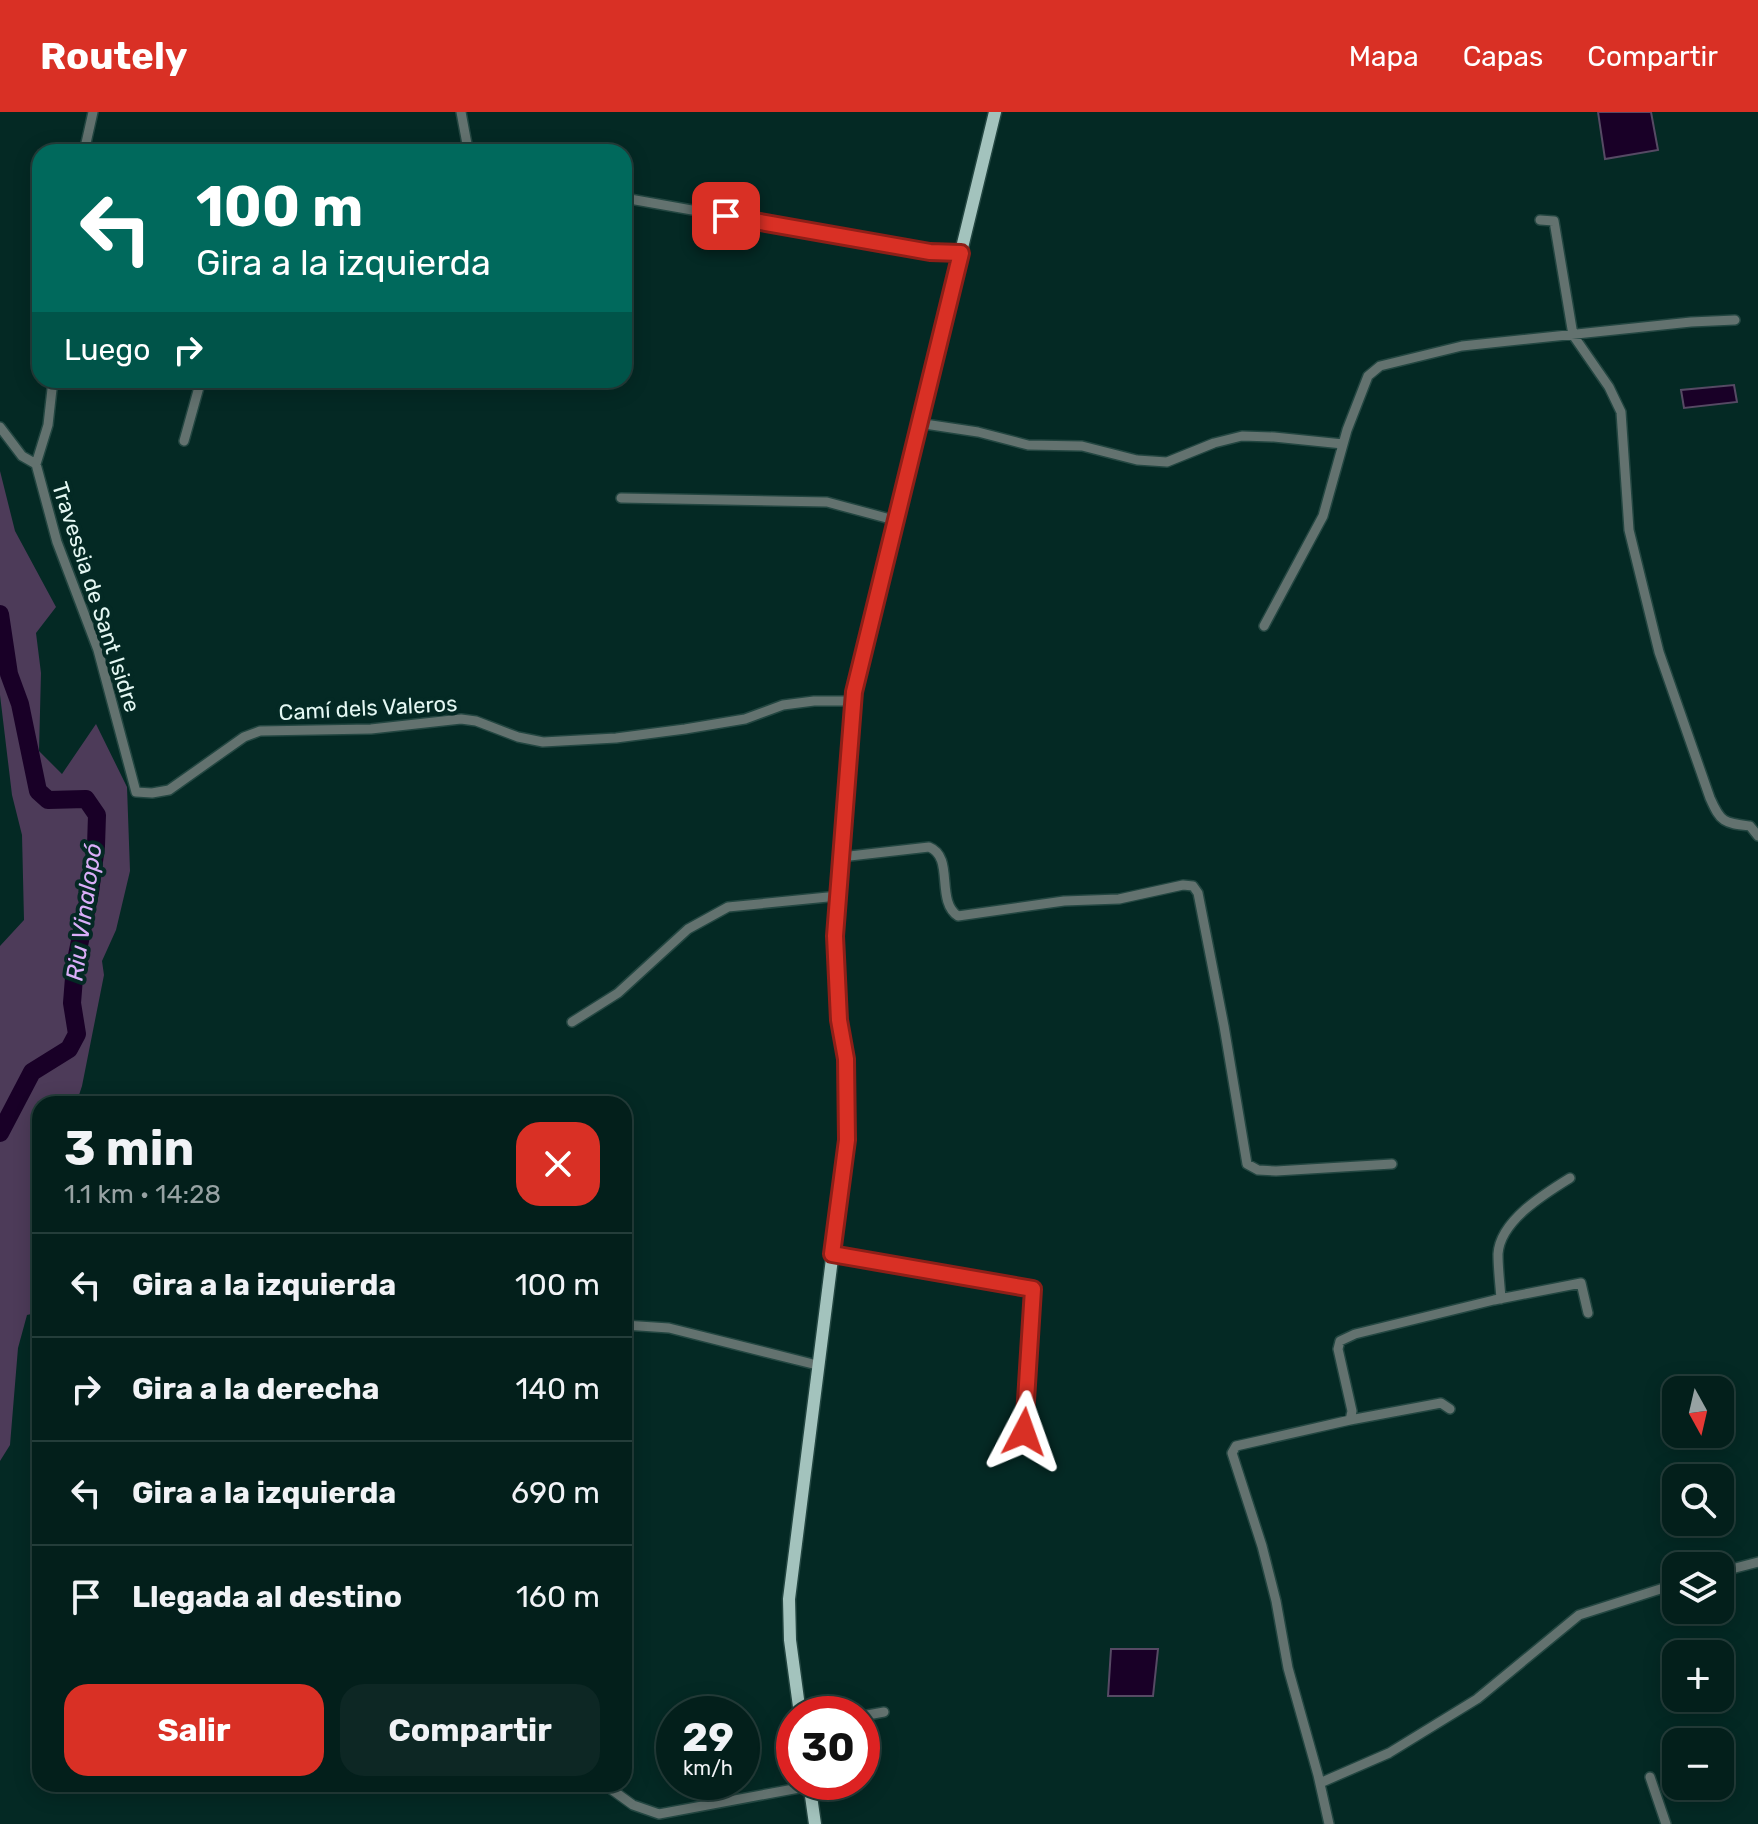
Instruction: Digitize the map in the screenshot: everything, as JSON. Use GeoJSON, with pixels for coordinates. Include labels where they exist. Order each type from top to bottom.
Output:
{"type":"FeatureCollection","features":[{"type":"Feature","properties":{"kind":"main road"},"geometry":{"type":"LineString","coordinates":[[798,1696],[790,1640],[789,1599],[847,1140],[848,1103],[835,936],[853,701],[894,520],[995,112]]}},
{"type":"Feature","properties":{"kind":"main road"},"geometry":{"type":"LineString","coordinates":[[812,1800],[815,1824]]}},
{"type":"Feature","properties":{"kind":"street"},"geometry":{"type":"LineString","coordinates":[[86,144],[93,112]]}},
{"type":"Feature","properties":{"kind":"street"},"geometry":{"type":"LineString","coordinates":[[461,112],[467,144]]}},
{"type":"Feature","properties":{"kind":"street"},"geometry":{"type":"LineString","coordinates":[[632,199],[930,252],[961,253]]}},
{"type":"Feature","properties":{"kind":"street"},"geometry":{"type":"LineString","coordinates":[[1540,220],[1554,221],[1573,335],[1609,387],[1621,412],[1629,530],[1659,652],[1710,798],[1718,817],[1727,824],[1750,826],[1758,836]]}},
{"type":"Feature","properties":{"kind":"street"},"geometry":{"type":"LineString","coordinates":[[1264,626],[1323,516],[1343,444],[1368,376],[1380,366],[1462,346],[1735,320]]}},
{"type":"Feature","properties":{"kind":"street"},"geometry":{"type":"LineString","coordinates":[[36,464],[48,425],[52,388]]}},
{"type":"Feature","properties":{"kind":"street"},"geometry":{"type":"LineString","coordinates":[[184,441],[199,388]]}},
{"type":"Feature","properties":{"kind":"street"},"geometry":{"type":"LineString","coordinates":[[918,423],[978,432],[1028,445],[1082,446],[1137,460],[1167,462],[1214,443],[1242,436],[1343,444]]}},
{"type":"Feature","properties":{"kind":"street","name":"Travessia de Sant Isidre"},"geometry":{"type":"LineString","coordinates":[[0,427],[22,456],[36,464],[57,542],[98,650],[136,792]]}},
{"type":"Feature","properties":{"kind":"street"},"geometry":{"type":"LineString","coordinates":[[621,498],[827,502],[894,520]]}},
{"type":"Feature","properties":{"kind":"street","name":"Camí dels Valeros"},"geometry":{"type":"LineString","coordinates":[[136,792],[169,790],[244,737],[260,731],[371,729],[461,719],[543,742],[616,738],[685,729],[745,719],[783,705],[853,701]]}},
{"type":"Feature","properties":{"kind":"street"},"geometry":{"type":"LineString","coordinates":[[841,857],[929,847],[937,850],[941,857],[947,901],[951,911],[958,916],[1064,901],[1119,899],[1183,885],[1193,886],[1198,893],[1222,1012],[1247,1164],[1258,1170],[1276,1171],[1392,1164]]}},
{"type":"Feature","properties":{"kind":"street"},"geometry":{"type":"LineString","coordinates":[[572,1022],[618,993],[688,929],[728,907],[838,896]]}},
{"type":"Feature","properties":{"kind":"street"},"geometry":{"type":"LineString","coordinates":[[1501,1299],[1498,1252],[1504,1233],[1538,1197],[1570,1178]]}},
{"type":"Feature","properties":{"kind":"street"},"geometry":{"type":"LineString","coordinates":[[832,1254],[1033,1289],[1024,1432]]}},
{"type":"Feature","properties":{"kind":"street"},"geometry":{"type":"LineString","coordinates":[[1350,1420],[1352,1411],[1338,1349],[1340,1341],[1355,1334],[1581,1283],[1588,1313]]}},
{"type":"Feature","properties":{"kind":"street"},"geometry":{"type":"LineString","coordinates":[[632,1326],[669,1328],[817,1365]]}},
{"type":"Feature","properties":{"kind":"street"},"geometry":{"type":"LineString","coordinates":[[1329,1824],[1288,1668],[1262,1546],[1232,1453],[1236,1446],[1263,1438],[1350,1420],[1441,1403],[1450,1409]]}},
{"type":"Feature","properties":{"kind":"street"},"geometry":{"type":"LineString","coordinates":[[1734,1568],[1758,1562]]}},
{"type":"Feature","properties":{"kind":"street"},"geometry":{"type":"LineString","coordinates":[[1320,1783],[1389,1753],[1477,1699],[1579,1615],[1662,1588]]}},
{"type":"Feature","properties":{"kind":"street"},"geometry":{"type":"LineString","coordinates":[[880,1713],[884,1712]]}},
{"type":"Feature","properties":{"kind":"street"},"geometry":{"type":"LineString","coordinates":[[1650,1777],[1666,1824]]}},
{"type":"Feature","properties":{"kind":"street"},"geometry":{"type":"LineString","coordinates":[[615,1792],[633,1805],[659,1814],[776,1791]]}},
{"type":"Feature","properties":{"kind":"shaded area"},"geometry":{"type":"Polygon","coordinates":[[[1598,112],[1651,112],[1658,150],[1605,159],[1598,112]]]}},
{"type":"Feature","properties":{"kind":"shaded area"},"geometry":{"type":"Polygon","coordinates":[[[1734,385],[1737,402],[1684,408],[1681,390],[1734,385]]]}},
{"type":"Feature","properties":{"kind":"shaded area"},"geometry":{"type":"Polygon","coordinates":[[[0,471],[15,531],[56,607],[36,633],[41,673],[39,751],[62,774],[96,724],[127,787],[130,871],[116,930],[102,961],[104,975],[79,1096],[32,1096],[32,1314],[27,1315],[18,1348],[10,1445],[0,1461],[0,946],[24,920],[22,835],[12,795],[0,695],[0,471]]]}},
{"type":"Feature","properties":{"kind":"shaded area"},"geometry":{"type":"Polygon","coordinates":[[[1111,1649],[1158,1649],[1153,1696],[1108,1696],[1111,1649]]]}},
{"type":"Feature","properties":{"kind":"waterway","name":"Riu Vinalopó"},"geometry":{"type":"LineString","coordinates":[[0,614],[9,674],[20,704],[38,791],[48,800],[86,799],[97,815],[90,892],[75,965],[72,1003],[77,1034],[69,1049],[32,1072],[0,1133]]}},
{"type":"Feature","properties":{"kind":"route"},"geometry":{"type":"LineString","coordinates":[[726,216],[930,252],[961,253],[854,692],[835,936],[839,1020],[846,1059],[847,1140],[832,1254],[1033,1289],[1024,1432]]}}]}
